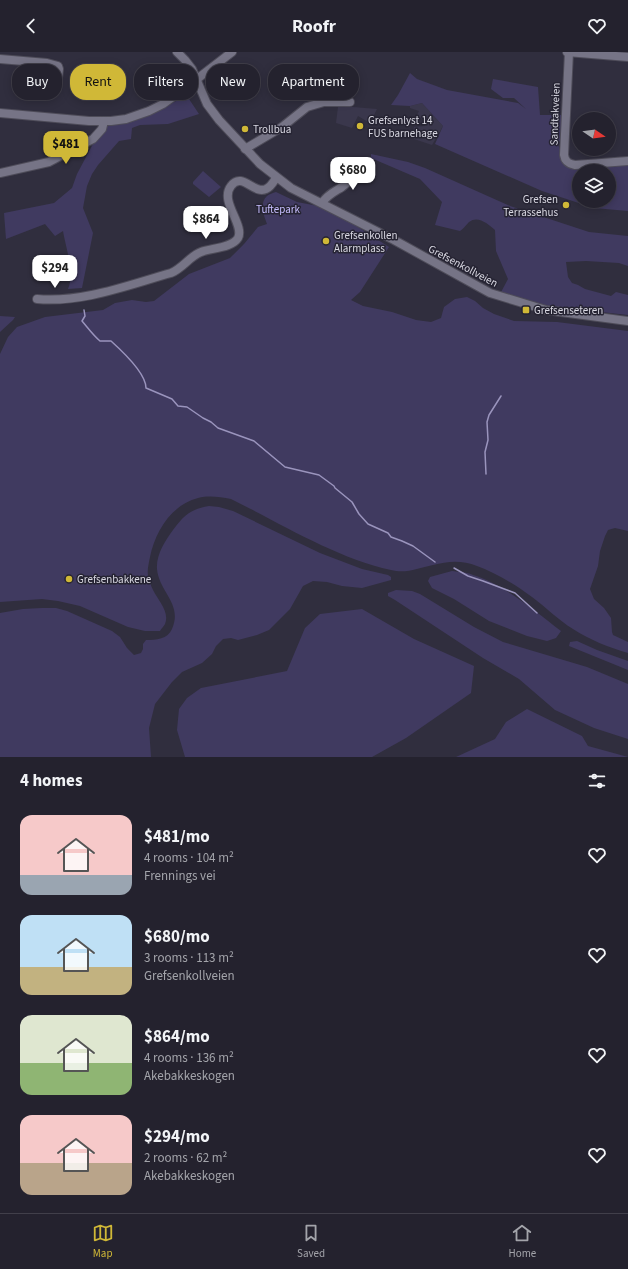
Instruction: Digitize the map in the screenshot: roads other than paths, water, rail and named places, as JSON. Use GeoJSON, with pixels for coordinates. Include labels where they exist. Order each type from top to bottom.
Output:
{"type":"FeatureCollection","features":[{"type":"Feature","properties":{"kind":"street","name":"Grefsenkollveien"},"geometry":{"type":"LineString","coordinates":[[177,52],[188,64]]}},
{"type":"Feature","properties":{"kind":"street"},"geometry":{"type":"LineString","coordinates":[[198,78],[232,52]]}},
{"type":"Feature","properties":{"kind":"street"},"geometry":{"type":"LineString","coordinates":[[568,52],[628,56]]}},
{"type":"Feature","properties":{"kind":"street","name":"Sandtakveien"},"geometry":{"type":"LineString","coordinates":[[568,52],[564,155],[566,161],[575,165],[628,160]]}},
{"type":"Feature","properties":{"kind":"street"},"geometry":{"type":"LineString","coordinates":[[0,59],[51,64]]}},
{"type":"Feature","properties":{"kind":"street","name":"Grefsenkollveien"},"geometry":{"type":"LineString","coordinates":[[198,84],[213,113],[245,149],[276,178],[294,190],[406,247],[490,294],[546,310],[628,321]]}},
{"type":"Feature","properties":{"kind":"street"},"geometry":{"type":"LineString","coordinates":[[0,113],[104,121],[126,119],[149,111],[168,100]]}},
{"type":"Feature","properties":{"kind":"street"},"geometry":{"type":"LineString","coordinates":[[245,149],[282,127],[307,108],[324,102],[350,102]]}},
{"type":"Feature","properties":{"kind":"street"},"geometry":{"type":"LineString","coordinates":[[0,173],[48,162],[62,155],[93,139],[102,129],[104,121]]}},
{"type":"Feature","properties":{"kind":"street"},"geometry":{"type":"LineString","coordinates":[[322,203],[330,194],[350,180],[356,172],[359,163]]}},
{"type":"Feature","properties":{"kind":"street"},"geometry":{"type":"LineString","coordinates":[[37,299],[84,297],[172,273],[201,252],[228,245],[235,241],[238,237],[239,230],[233,216],[228,197],[230,186],[236,182],[242,181],[258,189],[264,190],[268,188],[276,178]]}},
{"type":"Feature","properties":{"kind":"waterway"},"geometry":{"type":"LineString","coordinates":[[84,310],[85,316],[82,321],[100,341],[111,341],[126,356],[138,369],[145,382],[146,388],[172,399],[178,406],[187,407],[218,428],[254,441],[285,467],[319,475],[352,502],[359,514],[368,524],[388,533],[391,537],[413,546],[435,562]]}},
{"type":"Feature","properties":{"kind":"waterway"},"geometry":{"type":"LineString","coordinates":[[486,474],[485,452],[488,440],[487,422],[489,415],[501,396]]}},
{"type":"Feature","properties":{"kind":"waterway"},"geometry":{"type":"LineString","coordinates":[[454,568],[468,576],[515,593],[537,613]]}},
{"type":"Feature","properties":{"kind":"place","name":"Grefsenlyst 14 FUS barnehage"},"geometry":{"type":"Point","coordinates":[360,126]}},
{"type":"Feature","properties":{"kind":"place","name":"Trollbua"},"geometry":{"type":"Point","coordinates":[245,129]}},
{"type":"Feature","properties":{"kind":"place","name":"Grefsen Terrassehus"},"geometry":{"type":"Point","coordinates":[566,205]}},
{"type":"Feature","properties":{"kind":"place","name":"Grefsenkollen Alarmplass"},"geometry":{"type":"Point","coordinates":[326,241]}},
{"type":"Feature","properties":{"kind":"place","name":"Grefsenseteren"},"geometry":{"type":"Point","coordinates":[526,310]}},
{"type":"Feature","properties":{"kind":"place","name":"Grefsenbakkene"},"geometry":{"type":"Point","coordinates":[69,579]}},
{"type":"Feature","properties":{"kind":"park label","name":"Tuftepark"},"geometry":{"type":"Point","coordinates":[278,209]}}]}
